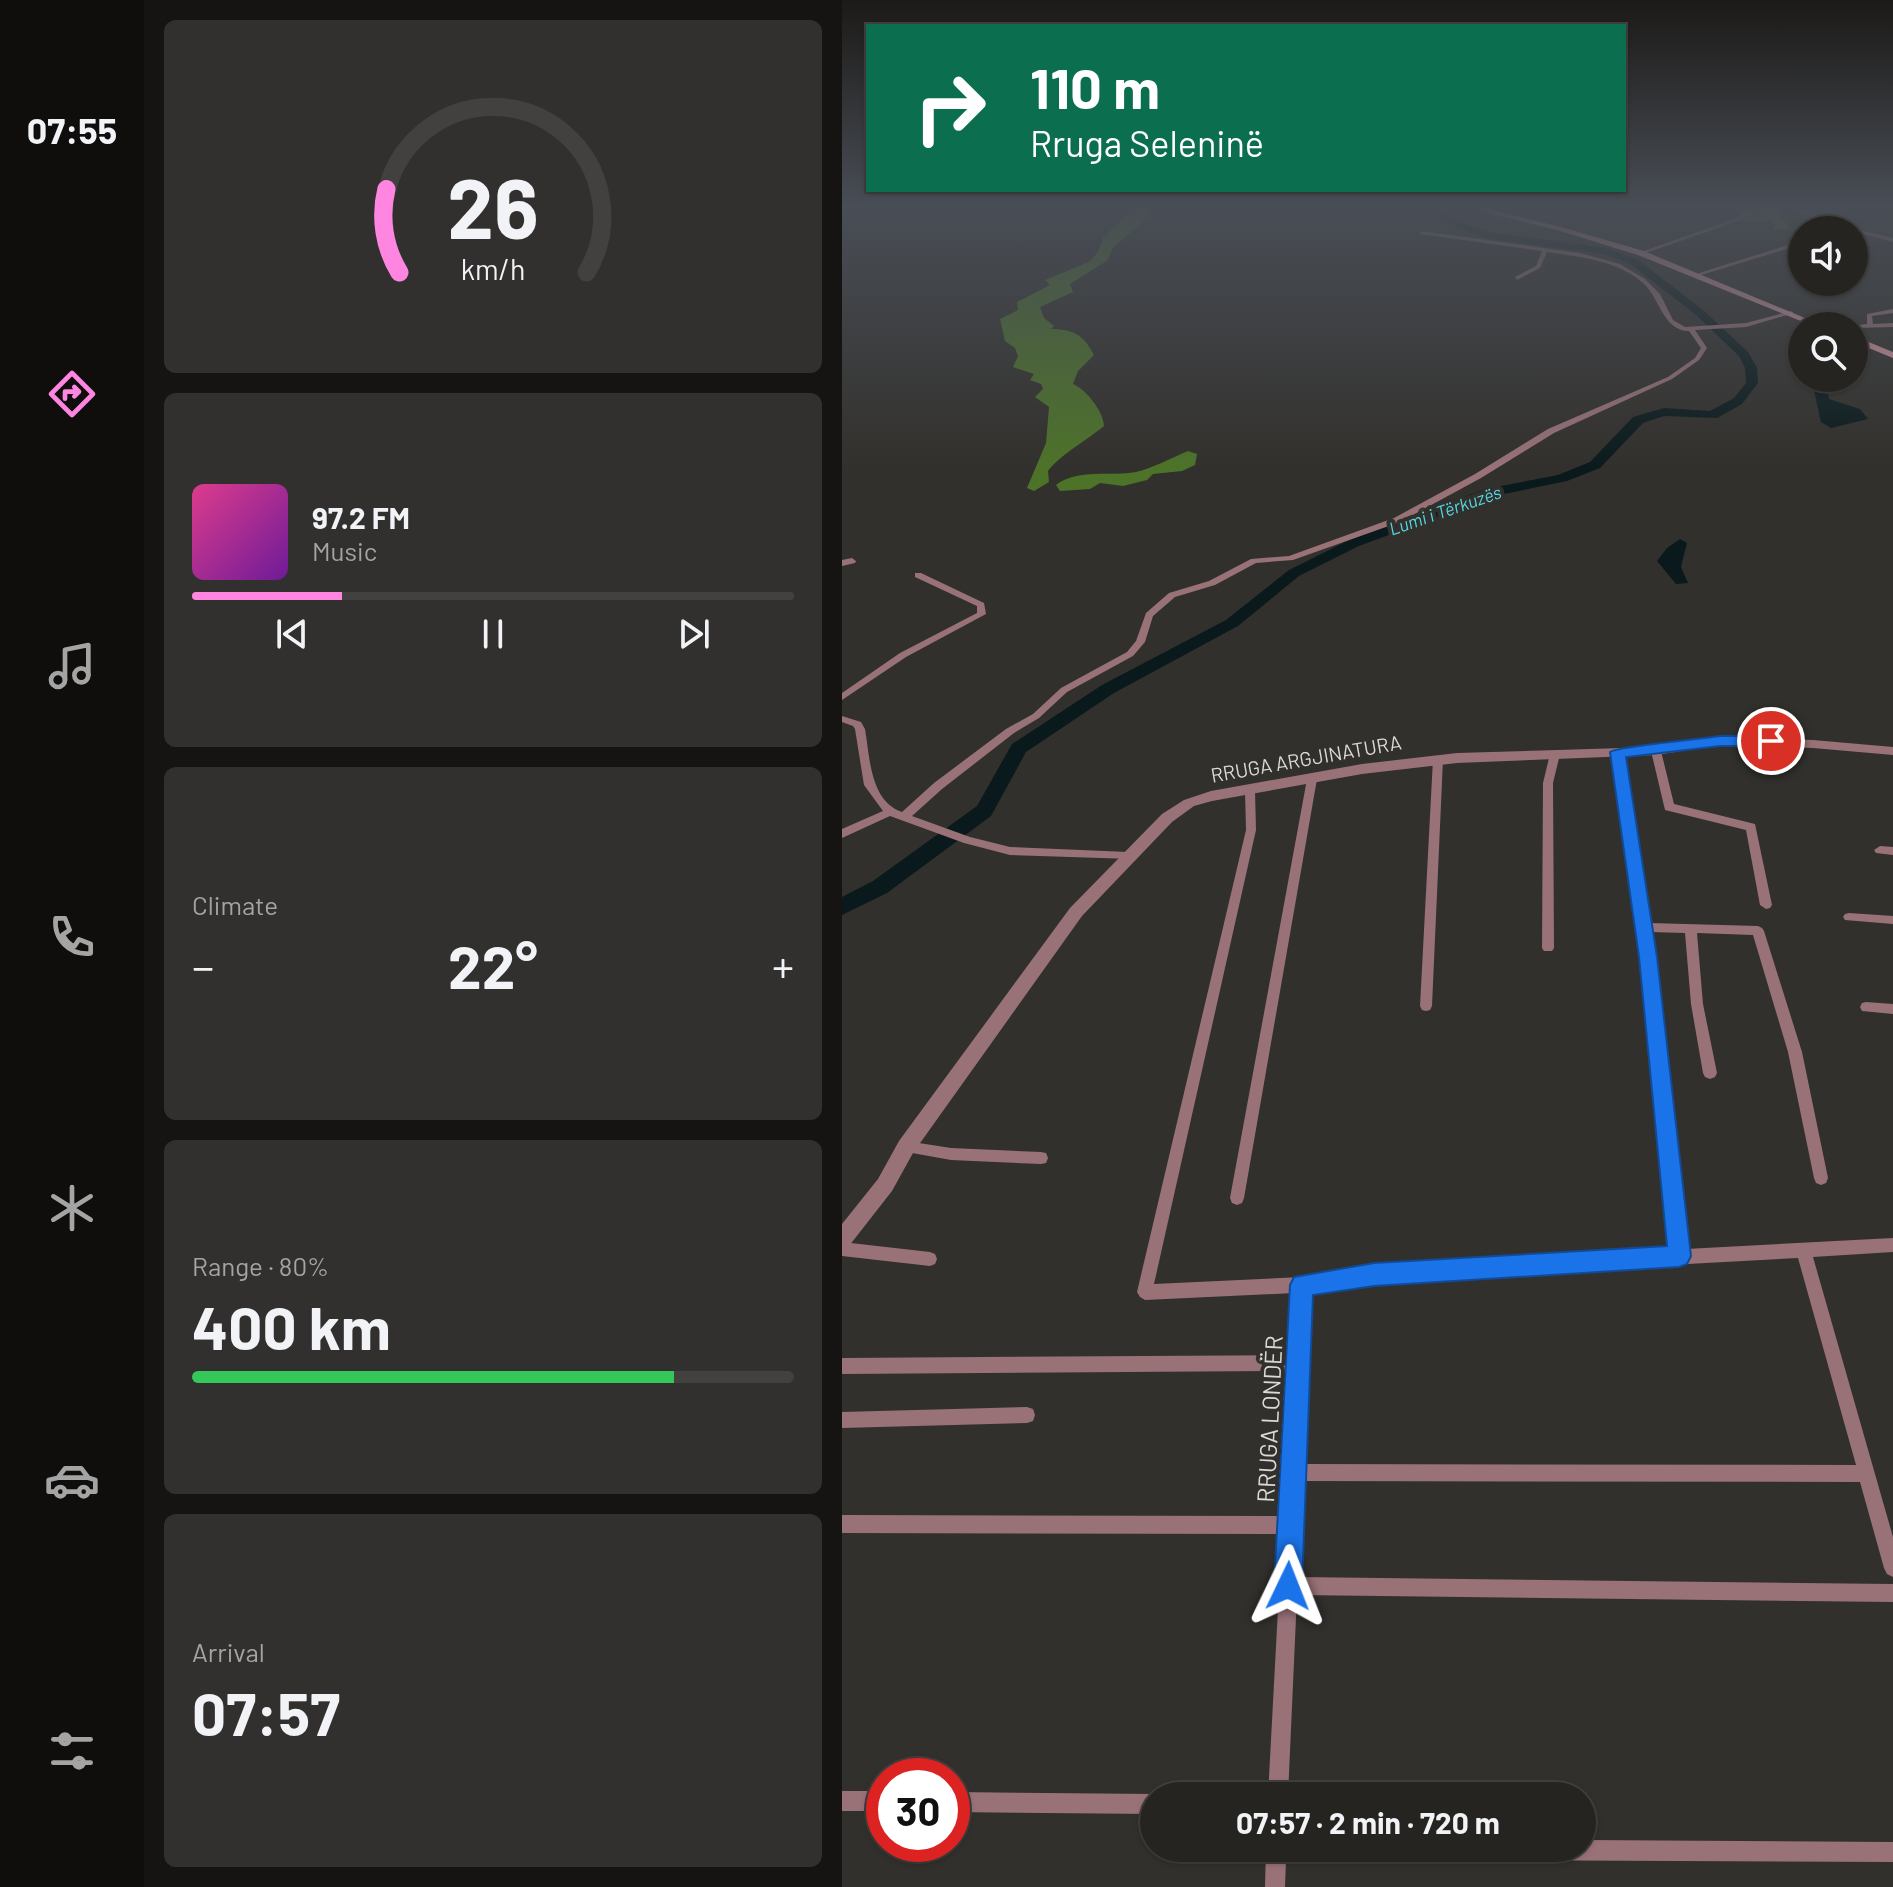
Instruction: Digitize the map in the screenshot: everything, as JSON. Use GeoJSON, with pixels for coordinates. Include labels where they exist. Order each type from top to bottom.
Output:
{"type":"FeatureCollection","features":[{"type":"Feature","properties":{"kind":"main road"},"geometry":{"type":"LineString","coordinates":[[1744,294],[1788,312]]}},
{"type":"Feature","properties":{"kind":"main road"},"geometry":{"type":"LineString","coordinates":[[1868,345],[1893,355]]}},
{"type":"Feature","properties":{"kind":"street"},"geometry":{"type":"LineString","coordinates":[[1657,294],[1670,321],[1692,330],[1724,327],[1788,314]]}},
{"type":"Feature","properties":{"kind":"street"},"geometry":{"type":"LineString","coordinates":[[1893,311],[1869,315],[1870,326],[1893,325]]}},
{"type":"Feature","properties":{"kind":"street"},"geometry":{"type":"LineString","coordinates":[[904,817],[926,795],[1010,731],[1036,716],[1064,690],[1130,654],[1140,642],[1149,615],[1165,600],[1212,583],[1254,561],[1298,556],[1406,516],[1534,440],[1685,369],[1704,348],[1692,330]]}},
{"type":"Feature","properties":{"kind":"street"},"geometry":{"type":"LineString","coordinates":[[842,697],[903,655],[982,614],[981,605],[918,575]]}},
{"type":"Feature","properties":{"kind":"street"},"geometry":{"type":"LineString","coordinates":[[842,719],[857,724],[860,729],[869,785],[890,812],[968,840],[1010,851],[1128,856]]}},
{"type":"Feature","properties":{"kind":"street","name":"RRUGA ARGJINATURA"},"geometry":{"type":"LineString","coordinates":[[842,1239],[885,1185],[906,1147],[1060,931],[1128,856],[1167,818],[1189,803],[1211,796],[1438,759],[1656,751],[1704,742],[1740,741],[1893,751]]}},
{"type":"Feature","properties":{"kind":"street"},"geometry":{"type":"LineString","coordinates":[[1656,751],[1669,807],[1751,827],[1766,905]]}},
{"type":"Feature","properties":{"kind":"street"},"geometry":{"type":"LineString","coordinates":[[1618,752],[1643,927],[1679,1256]]}},
{"type":"Feature","properties":{"kind":"street"},"geometry":{"type":"LineString","coordinates":[[1548,948],[1548,783],[1555,754]]}},
{"type":"Feature","properties":{"kind":"street"},"geometry":{"type":"LineString","coordinates":[[1426,1006],[1438,759]]}},
{"type":"Feature","properties":{"kind":"street"},"geometry":{"type":"LineString","coordinates":[[1237,1198],[1312,779]]}},
{"type":"Feature","properties":{"kind":"street"},"geometry":{"type":"LineString","coordinates":[[1250,791],[1251,830],[1145,1292],[1302,1285],[1374,1274],[1893,1245]]}},
{"type":"Feature","properties":{"kind":"street"},"geometry":{"type":"LineString","coordinates":[[842,834],[890,812]]}},
{"type":"Feature","properties":{"kind":"street"},"geometry":{"type":"LineString","coordinates":[[1849,917],[1893,920]]}},
{"type":"Feature","properties":{"kind":"street"},"geometry":{"type":"LineString","coordinates":[[1643,927],[1745,928],[1758,931],[1805,1093],[1821,1178]]}},
{"type":"Feature","properties":{"kind":"street"},"geometry":{"type":"LineString","coordinates":[[1691,928],[1697,1004],[1710,1073]]}},
{"type":"Feature","properties":{"kind":"street"},"geometry":{"type":"LineString","coordinates":[[1866,1007],[1893,1009]]}},
{"type":"Feature","properties":{"kind":"street"},"geometry":{"type":"LineString","coordinates":[[906,1147],[951,1154],[1041,1158]]}},
{"type":"Feature","properties":{"kind":"street"},"geometry":{"type":"LineString","coordinates":[[842,1249],[930,1259]]}},
{"type":"Feature","properties":{"kind":"street"},"geometry":{"type":"LineString","coordinates":[[1803,1249],[1893,1568]]}},
{"type":"Feature","properties":{"kind":"street","name":"RRUGA LONDËR"},"geometry":{"type":"LineString","coordinates":[[1279,1782],[1302,1285]]}},
{"type":"Feature","properties":{"kind":"street"},"geometry":{"type":"LineString","coordinates":[[842,1366],[1298,1363]]}},
{"type":"Feature","properties":{"kind":"street"},"geometry":{"type":"LineString","coordinates":[[842,1420],[1027,1415]]}},
{"type":"Feature","properties":{"kind":"street"},"geometry":{"type":"LineString","coordinates":[[1293,1472],[1867,1474]]}},
{"type":"Feature","properties":{"kind":"street"},"geometry":{"type":"LineString","coordinates":[[842,1524],[1290,1525]]}},
{"type":"Feature","properties":{"kind":"street"},"geometry":{"type":"LineString","coordinates":[[1288,1586],[1893,1593]]}},
{"type":"Feature","properties":{"kind":"street"},"geometry":{"type":"LineString","coordinates":[[842,1801],[866,1801]]}},
{"type":"Feature","properties":{"kind":"street"},"geometry":{"type":"LineString","coordinates":[[970,1802],[1140,1804]]}},
{"type":"Feature","properties":{"kind":"street"},"geometry":{"type":"LineString","coordinates":[[1596,1850],[1893,1852]]}},
{"type":"Feature","properties":{"kind":"street"},"geometry":{"type":"LineString","coordinates":[[1275,1887],[1276,1862]]}},
{"type":"Feature","properties":{"kind":"green space"},"geometry":{"type":"Polygon","coordinates":[[[1032,294],[1068,294],[1040,307],[1044,318],[1054,326],[1051,329],[1077,334],[1094,355],[1078,371],[1073,384],[1093,402],[1104,426],[1059,459],[1048,471],[1049,482],[1034,491],[1027,488],[1046,443],[1049,407],[1035,397],[1043,389],[1041,384],[1030,380],[1034,374],[1013,367],[1018,356],[1015,348],[1005,341],[1000,319],[1018,310],[1017,302],[1032,294]]]}},
{"type":"Feature","properties":{"kind":"green space"},"geometry":{"type":"Polygon","coordinates":[[[1188,451],[1197,454],[1195,465],[1182,471],[1153,474],[1147,480],[1123,486],[1100,483],[1090,489],[1060,491],[1056,485],[1074,476],[1142,470],[1188,451]]]}},
{"type":"Feature","properties":{"kind":"shaded area"},"geometry":{"type":"Polygon","coordinates":[[[1814,392],[1828,392],[1829,399],[1860,409],[1868,419],[1831,428],[1821,422],[1814,392]]]}},
{"type":"Feature","properties":{"kind":"shaded area"},"geometry":{"type":"Polygon","coordinates":[[[1680,539],[1687,543],[1681,567],[1688,583],[1676,584],[1657,561],[1667,548],[1680,539]]]}},
{"type":"Feature","properties":{"kind":"waterway","name":"Lumi i Tërkuzës"},"geometry":{"type":"LineString","coordinates":[[842,907],[880,887],[984,811],[1019,748],[1108,689],[1232,623],[1294,573],[1354,543],[1490,492],[1562,478],[1595,465],[1638,420],[1650,414],[1712,415],[1738,401],[1752,383],[1751,368],[1744,354],[1676,294]]}},
{"type":"Feature","properties":{"kind":"route"},"geometry":{"type":"LineString","coordinates":[[1288,1586],[1302,1285],[1374,1274],[1679,1256],[1648,957],[1618,752],[1656,751],[1704,742],[1771,741]]}}]}
